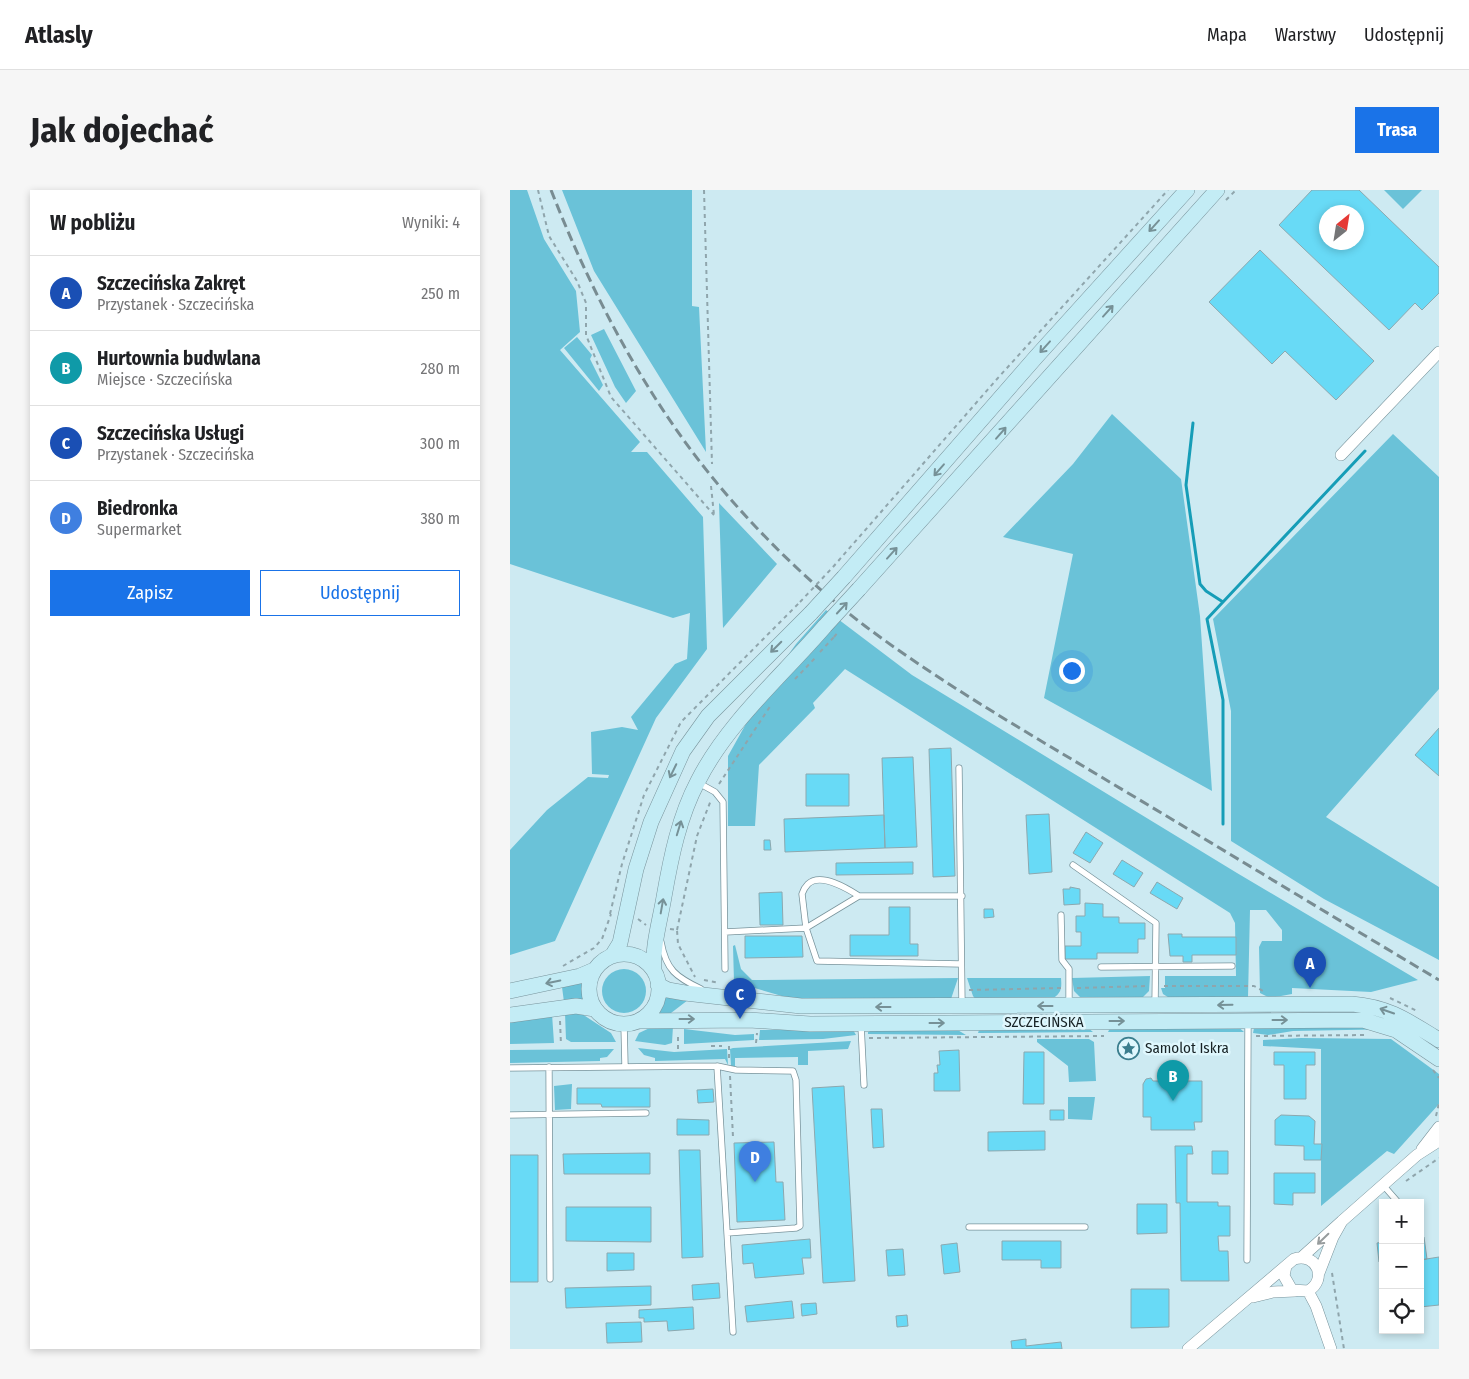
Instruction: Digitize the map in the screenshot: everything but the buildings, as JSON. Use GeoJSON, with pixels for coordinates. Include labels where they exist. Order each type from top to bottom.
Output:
{"type":"FeatureCollection","features":[{"type":"Feature","properties":{"kind":"main road"},"geometry":{"type":"LineString","coordinates":[[510,991],[580,976],[594,970],[612,956],[620,943],[636,870],[651,822],[682,751],[708,716],[811,613],[838,572],[1036,357],[1186,190]]}},
{"type":"Feature","properties":{"kind":"main road"},"geometry":{"type":"LineString","coordinates":[[594,970],[589,985],[589,994],[595,1009],[606,1020],[631,1023],[654,1006],[656,978],[652,955],[679,826],[697,782],[729,733],[830,632],[859,590],[1217,190]]}},
{"type":"Feature","properties":{"kind":"main road"},"geometry":{"type":"LineString","coordinates":[[612,956],[625,954],[638,958],[656,978]]}},
{"type":"Feature","properties":{"kind":"main road","name":"SZCZECIŃSKA"},"geometry":{"type":"LineString","coordinates":[[656,978],[668,990],[801,1006],[962,1007],[1352,1004],[1371,1006],[1398,1014],[1439,1040]]}},
{"type":"Feature","properties":{"kind":"main road"},"geometry":{"type":"LineString","coordinates":[[510,1015],[585,1006],[595,1009]]}},
{"type":"Feature","properties":{"kind":"main road","name":"SZCZECIŃSKA"},"geometry":{"type":"LineString","coordinates":[[631,1023],[678,1019],[750,1020],[810,1024],[1248,1020],[1372,1021],[1396,1030],[1439,1059]]}},
{"type":"Feature","properties":{"kind":"street"},"geometry":{"type":"LineString","coordinates":[[1341,455],[1439,352]]}},
{"type":"Feature","properties":{"kind":"street"},"geometry":{"type":"LineString","coordinates":[[1188,1349],[1294,1259],[1302,1257],[1342,1221],[1386,1189],[1416,1156],[1439,1126]]}},
{"type":"Feature","properties":{"kind":"street"},"geometry":{"type":"LineString","coordinates":[[1416,1156],[1439,1141]]}},
{"type":"Feature","properties":{"kind":"street"},"geometry":{"type":"LineString","coordinates":[[1249,1298],[1273,1292],[1308,1291],[1317,1284],[1333,1237],[1342,1221]]}},
{"type":"Feature","properties":{"kind":"street"},"geometry":{"type":"LineString","coordinates":[[1302,1257],[1314,1263],[1320,1273]]}},
{"type":"Feature","properties":{"kind":"street"},"geometry":{"type":"LineString","coordinates":[[1286,1266],[1285,1282],[1295,1291]]}},
{"type":"Feature","properties":{"kind":"street"},"geometry":{"type":"LineString","coordinates":[[1308,1291],[1316,1306],[1331,1349]]}},
{"type":"Feature","properties":{"kind":"lane"},"geometry":{"type":"LineString","coordinates":[[959,768],[962,1007]]}},
{"type":"Feature","properties":{"kind":"lane"},"geometry":{"type":"LineString","coordinates":[[697,782],[715,792],[723,802],[726,969]]}},
{"type":"Feature","properties":{"kind":"lane"},"geometry":{"type":"LineString","coordinates":[[1073,865],[1156,923],[1154,1006]]}},
{"type":"Feature","properties":{"kind":"lane"},"geometry":{"type":"LineString","coordinates":[[859,896],[840,884],[816,880],[808,883],[802,894],[806,928],[817,961],[962,964]]}},
{"type":"Feature","properties":{"kind":"lane"},"geometry":{"type":"LineString","coordinates":[[725,932],[806,928],[859,896],[962,896]]}},
{"type":"Feature","properties":{"kind":"lane"},"geometry":{"type":"LineString","coordinates":[[1061,915],[1062,960],[1069,969],[1069,1006]]}},
{"type":"Feature","properties":{"kind":"lane"},"geometry":{"type":"LineString","coordinates":[[658,929],[664,957],[668,966],[675,974],[716,997]]}},
{"type":"Feature","properties":{"kind":"lane"},"geometry":{"type":"LineString","coordinates":[[1101,966],[1232,966]]}},
{"type":"Feature","properties":{"kind":"lane"},"geometry":{"type":"LineString","coordinates":[[1248,1020],[1248,1260]]}},
{"type":"Feature","properties":{"kind":"lane"},"geometry":{"type":"LineString","coordinates":[[625,1066],[631,1023]]}},
{"type":"Feature","properties":{"kind":"lane"},"geometry":{"type":"LineString","coordinates":[[861,1023],[864,1085]]}},
{"type":"Feature","properties":{"kind":"lane"},"geometry":{"type":"LineString","coordinates":[[717,1066],[733,1332]]}},
{"type":"Feature","properties":{"kind":"lane"},"geometry":{"type":"LineString","coordinates":[[510,1068],[717,1066],[730,1070],[789,1070],[795,1072],[802,1222],[796,1228],[727,1234]]}},
{"type":"Feature","properties":{"kind":"lane"},"geometry":{"type":"LineString","coordinates":[[549,1067],[550,1279]]}},
{"type":"Feature","properties":{"kind":"lane"},"geometry":{"type":"LineString","coordinates":[[510,1115],[548,1116],[646,1113]]}},
{"type":"Feature","properties":{"kind":"lane"},"geometry":{"type":"LineString","coordinates":[[1386,1189],[1395,1199]]}},
{"type":"Feature","properties":{"kind":"lane"},"geometry":{"type":"LineString","coordinates":[[969,1227],[1085,1227]]}},
{"type":"Feature","properties":{"kind":"path"},"geometry":{"type":"LineString","coordinates":[[538,190],[549,236],[577,281],[586,303],[586,335],[611,397],[714,515],[711,486]]}},
{"type":"Feature","properties":{"kind":"path"},"geometry":{"type":"LineString","coordinates":[[704,190],[712,464]]}},
{"type":"Feature","properties":{"kind":"path"},"geometry":{"type":"LineString","coordinates":[[800,602],[838,572],[997,379],[1168,190]]}},
{"type":"Feature","properties":{"kind":"path"},"geometry":{"type":"LineString","coordinates":[[792,682],[830,632]]}},
{"type":"Feature","properties":{"kind":"path"},"geometry":{"type":"LineString","coordinates":[[696,987],[696,979],[678,944],[677,930],[697,836],[715,792],[736,755],[774,700]]}},
{"type":"Feature","properties":{"kind":"path"},"geometry":{"type":"LineString","coordinates":[[561,966],[594,948],[602,939],[610,914],[625,916],[658,929],[677,930]]}},
{"type":"Feature","properties":{"kind":"path"},"geometry":{"type":"LineString","coordinates":[[560,1008],[561,1045]]}},
{"type":"Feature","properties":{"kind":"path"},"geometry":{"type":"LineString","coordinates":[[678,1019],[678,1049]]}},
{"type":"Feature","properties":{"kind":"path"},"geometry":{"type":"LineString","coordinates":[[1248,1036],[1317,1037],[1374,1035]]}},
{"type":"Feature","properties":{"kind":"path"},"geometry":{"type":"LineString","coordinates":[[867,1038],[978,1037]]}},
{"type":"Feature","properties":{"kind":"path"},"geometry":{"type":"LineString","coordinates":[[711,1046],[722,1046]]}},
{"type":"Feature","properties":{"kind":"path"},"geometry":{"type":"LineString","coordinates":[[728,1046],[732,1138]]}},
{"type":"Feature","properties":{"kind":"path"},"geometry":{"type":"LineString","coordinates":[[1439,1103],[1435,1113],[1439,1120]]}},
{"type":"Feature","properties":{"kind":"path"},"geometry":{"type":"LineString","coordinates":[[1386,1189],[1439,1158]]}},
{"type":"Feature","properties":{"kind":"path"},"geometry":{"type":"LineString","coordinates":[[1332,1264],[1344,1349]]}},
{"type":"Feature","properties":{"kind":"shaded area"},"geometry":{"type":"Polygon","coordinates":[[[510,190],[527,190],[544,239],[576,291],[580,332],[560,350],[640,442],[631,452],[647,452],[703,517],[707,649],[656,718],[555,941],[510,955],[510,850],[547,810],[588,777],[608,778],[609,775],[592,774],[591,732],[622,727],[638,730],[631,717],[675,664],[687,659],[690,613],[673,618],[510,564],[510,190]]]}},
{"type":"Feature","properties":{"kind":"shaded area"},"geometry":{"type":"Polygon","coordinates":[[[562,190],[692,190],[692,306],[699,307],[706,452],[594,271],[562,190]]]}},
{"type":"Feature","properties":{"kind":"shaded area"},"geometry":{"type":"Polygon","coordinates":[[[1384,190],[1422,190],[1403,209],[1384,190]]]}},
{"type":"Feature","properties":{"kind":"shaded area"},"geometry":{"type":"Polygon","coordinates":[[[604,329],[636,391],[626,403],[615,387],[591,335],[604,329]]]}},
{"type":"Feature","properties":{"kind":"shaded area"},"geometry":{"type":"Polygon","coordinates":[[[577,337],[592,355],[590,359],[603,385],[599,391],[564,348],[577,337]]]}},
{"type":"Feature","properties":{"kind":"shaded area"},"geometry":{"type":"Polygon","coordinates":[[[1112,414],[1181,479],[1200,616],[1212,791],[1044,698],[1073,554],[1003,537],[1073,464],[1112,414]]]}},
{"type":"Feature","properties":{"kind":"shaded area"},"geometry":{"type":"Polygon","coordinates":[[[1393,434],[1439,477],[1439,689],[1326,817],[1439,887],[1439,960],[1324,899],[1231,841],[1231,711],[1213,619],[1393,434]]]}},
{"type":"Feature","properties":{"kind":"shaded area"},"geometry":{"type":"Polygon","coordinates":[[[719,503],[777,564],[723,628],[719,503]]]}},
{"type":"Feature","properties":{"kind":"shaded area"},"geometry":{"type":"Polygon","coordinates":[[[826,610],[912,675],[1237,873],[1418,980],[1371,992],[1292,988],[1292,994],[1270,998],[1260,993],[1259,947],[1262,941],[1282,941],[1282,930],[1266,910],[1250,910],[1248,997],[1171,999],[1163,994],[1161,988],[1165,988],[1165,976],[1236,976],[1235,923],[1230,913],[845,669],[813,703],[815,708],[759,765],[755,826],[728,826],[728,756],[771,679],[796,644],[826,610]]]}},
{"type":"Feature","properties":{"kind":"shaded area"},"geometry":{"type":"Polygon","coordinates":[[[735,945],[741,969],[752,980],[958,978],[951,999],[799,1001],[734,982],[733,946],[735,945]]]}},
{"type":"Feature","properties":{"kind":"shaded area"},"geometry":{"type":"Polygon","coordinates":[[[624,969],[636,973],[642,979],[646,991],[642,1003],[636,1009],[624,1013],[612,1009],[606,1003],[602,991],[606,979],[612,973],[624,969]]]}},
{"type":"Feature","properties":{"kind":"shaded area"},"geometry":{"type":"Polygon","coordinates":[[[1150,976],[1149,991],[1141,999],[1083,1000],[1074,991],[1072,978],[1150,976]]]}},
{"type":"Feature","properties":{"kind":"shaded area"},"geometry":{"type":"Polygon","coordinates":[[[967,978],[1061,978],[1061,986],[1059,994],[1050,1000],[977,1001],[973,996],[967,978]]]}},
{"type":"Feature","properties":{"kind":"shaded area"},"geometry":{"type":"Polygon","coordinates":[[[586,982],[583,999],[564,1002],[562,987],[586,982]]]}},
{"type":"Feature","properties":{"kind":"shaded area"},"geometry":{"type":"Polygon","coordinates":[[[663,995],[688,1000],[671,1013],[655,1014],[663,995]]]}},
{"type":"Feature","properties":{"kind":"shaded area"},"geometry":{"type":"Polygon","coordinates":[[[579,1012],[611,1033],[616,1042],[571,1042],[566,1039],[565,1013],[579,1012]]]}},
{"type":"Feature","properties":{"kind":"shaded area"},"geometry":{"type":"Polygon","coordinates":[[[552,1014],[554,1043],[510,1044],[510,1020],[552,1014]]]}},
{"type":"Feature","properties":{"kind":"shaded area"},"geometry":{"type":"Polygon","coordinates":[[[1260,1023],[1400,1029],[1293,1031],[1268,1035],[1253,1033],[1254,1028],[1260,1023]]]}},
{"type":"Feature","properties":{"kind":"shaded area"},"geometry":{"type":"Polygon","coordinates":[[[1235,1024],[1244,1032],[1108,1032],[1110,1028],[1235,1024]]]}},
{"type":"Feature","properties":{"kind":"shaded area"},"geometry":{"type":"Polygon","coordinates":[[[656,1025],[673,1026],[672,1043],[665,1045],[635,1041],[639,1033],[656,1025]]]}},
{"type":"Feature","properties":{"kind":"shaded area"},"geometry":{"type":"Polygon","coordinates":[[[1087,1027],[1093,1032],[978,1033],[979,1030],[1087,1027]]]}},
{"type":"Feature","properties":{"kind":"shaded area"},"geometry":{"type":"Polygon","coordinates":[[[852,1028],[856,1035],[823,1039],[759,1040],[760,1030],[852,1028]]]}},
{"type":"Feature","properties":{"kind":"shaded area"},"geometry":{"type":"Polygon","coordinates":[[[684,1029],[735,1035],[754,1034],[754,1040],[684,1044],[684,1029]]]}},
{"type":"Feature","properties":{"kind":"shaded area"},"geometry":{"type":"Polygon","coordinates":[[[875,1029],[956,1029],[966,1035],[868,1034],[868,1032],[875,1029]]]}},
{"type":"Feature","properties":{"kind":"shaded area"},"geometry":{"type":"Polygon","coordinates":[[[1301,1038],[1391,1039],[1439,1074],[1439,1104],[1394,1154],[1387,1151],[1321,1206],[1321,1049],[1263,1046],[1263,1040],[1301,1038]]]}},
{"type":"Feature","properties":{"kind":"shaded area"},"geometry":{"type":"Polygon","coordinates":[[[1037,1039],[1089,1039],[1094,1042],[1096,1081],[1069,1082],[1068,1066],[1037,1042],[1037,1039]]]}},
{"type":"Feature","properties":{"kind":"shaded area"},"geometry":{"type":"Polygon","coordinates":[[[851,1041],[848,1049],[808,1051],[808,1065],[798,1065],[798,1057],[735,1058],[735,1066],[731,1066],[730,1049],[733,1048],[851,1041]]]}},
{"type":"Feature","properties":{"kind":"shaded area"},"geometry":{"type":"Polygon","coordinates":[[[638,1048],[674,1052],[727,1049],[728,1065],[725,1059],[655,1061],[655,1058],[644,1055],[638,1048]]]}},
{"type":"Feature","properties":{"kind":"shaded area"},"geometry":{"type":"Polygon","coordinates":[[[614,1049],[607,1057],[600,1058],[600,1061],[510,1063],[510,1050],[614,1049]]]}},
{"type":"Feature","properties":{"kind":"shaded area"},"geometry":{"type":"Polygon","coordinates":[[[572,1084],[571,1109],[555,1110],[554,1086],[572,1084]]]}},
{"type":"Feature","properties":{"kind":"shaded area"},"geometry":{"type":"Polygon","coordinates":[[[1068,1097],[1095,1097],[1092,1120],[1068,1119],[1068,1097]]]}},
{"type":"Feature","properties":{"kind":"waterway"},"geometry":{"type":"LineString","coordinates":[[1193,423],[1186,485],[1200,584],[1206,591],[1223,602]]}},
{"type":"Feature","properties":{"kind":"waterway"},"geometry":{"type":"LineString","coordinates":[[1223,824],[1223,700],[1207,619],[1365,451]]}},
{"type":"Feature","properties":{"kind":"railway"},"geometry":{"type":"LineString","coordinates":[[551,190],[601,303],[641,376],[663,411],[728,497],[804,575],[865,626],[956,689],[1439,980]]}},
{"type":"Feature","properties":{"kind":"place","name":"Szczecińska Zakręt"},"geometry":{"type":"Point","coordinates":[1310,988]}},
{"type":"Feature","properties":{"kind":"place","name":"Szczecińska Usługi"},"geometry":{"type":"Point","coordinates":[740,1019]}},
{"type":"Feature","properties":{"kind":"place","name":"Samolot Iskra"},"geometry":{"type":"Point","coordinates":[1129,1048]}},
{"type":"Feature","properties":{"kind":"place","name":"Hurtownia budwlana"},"geometry":{"type":"Point","coordinates":[1173,1101]}},
{"type":"Feature","properties":{"kind":"place","name":"Biedronka"},"geometry":{"type":"Point","coordinates":[755,1182]}}]}
